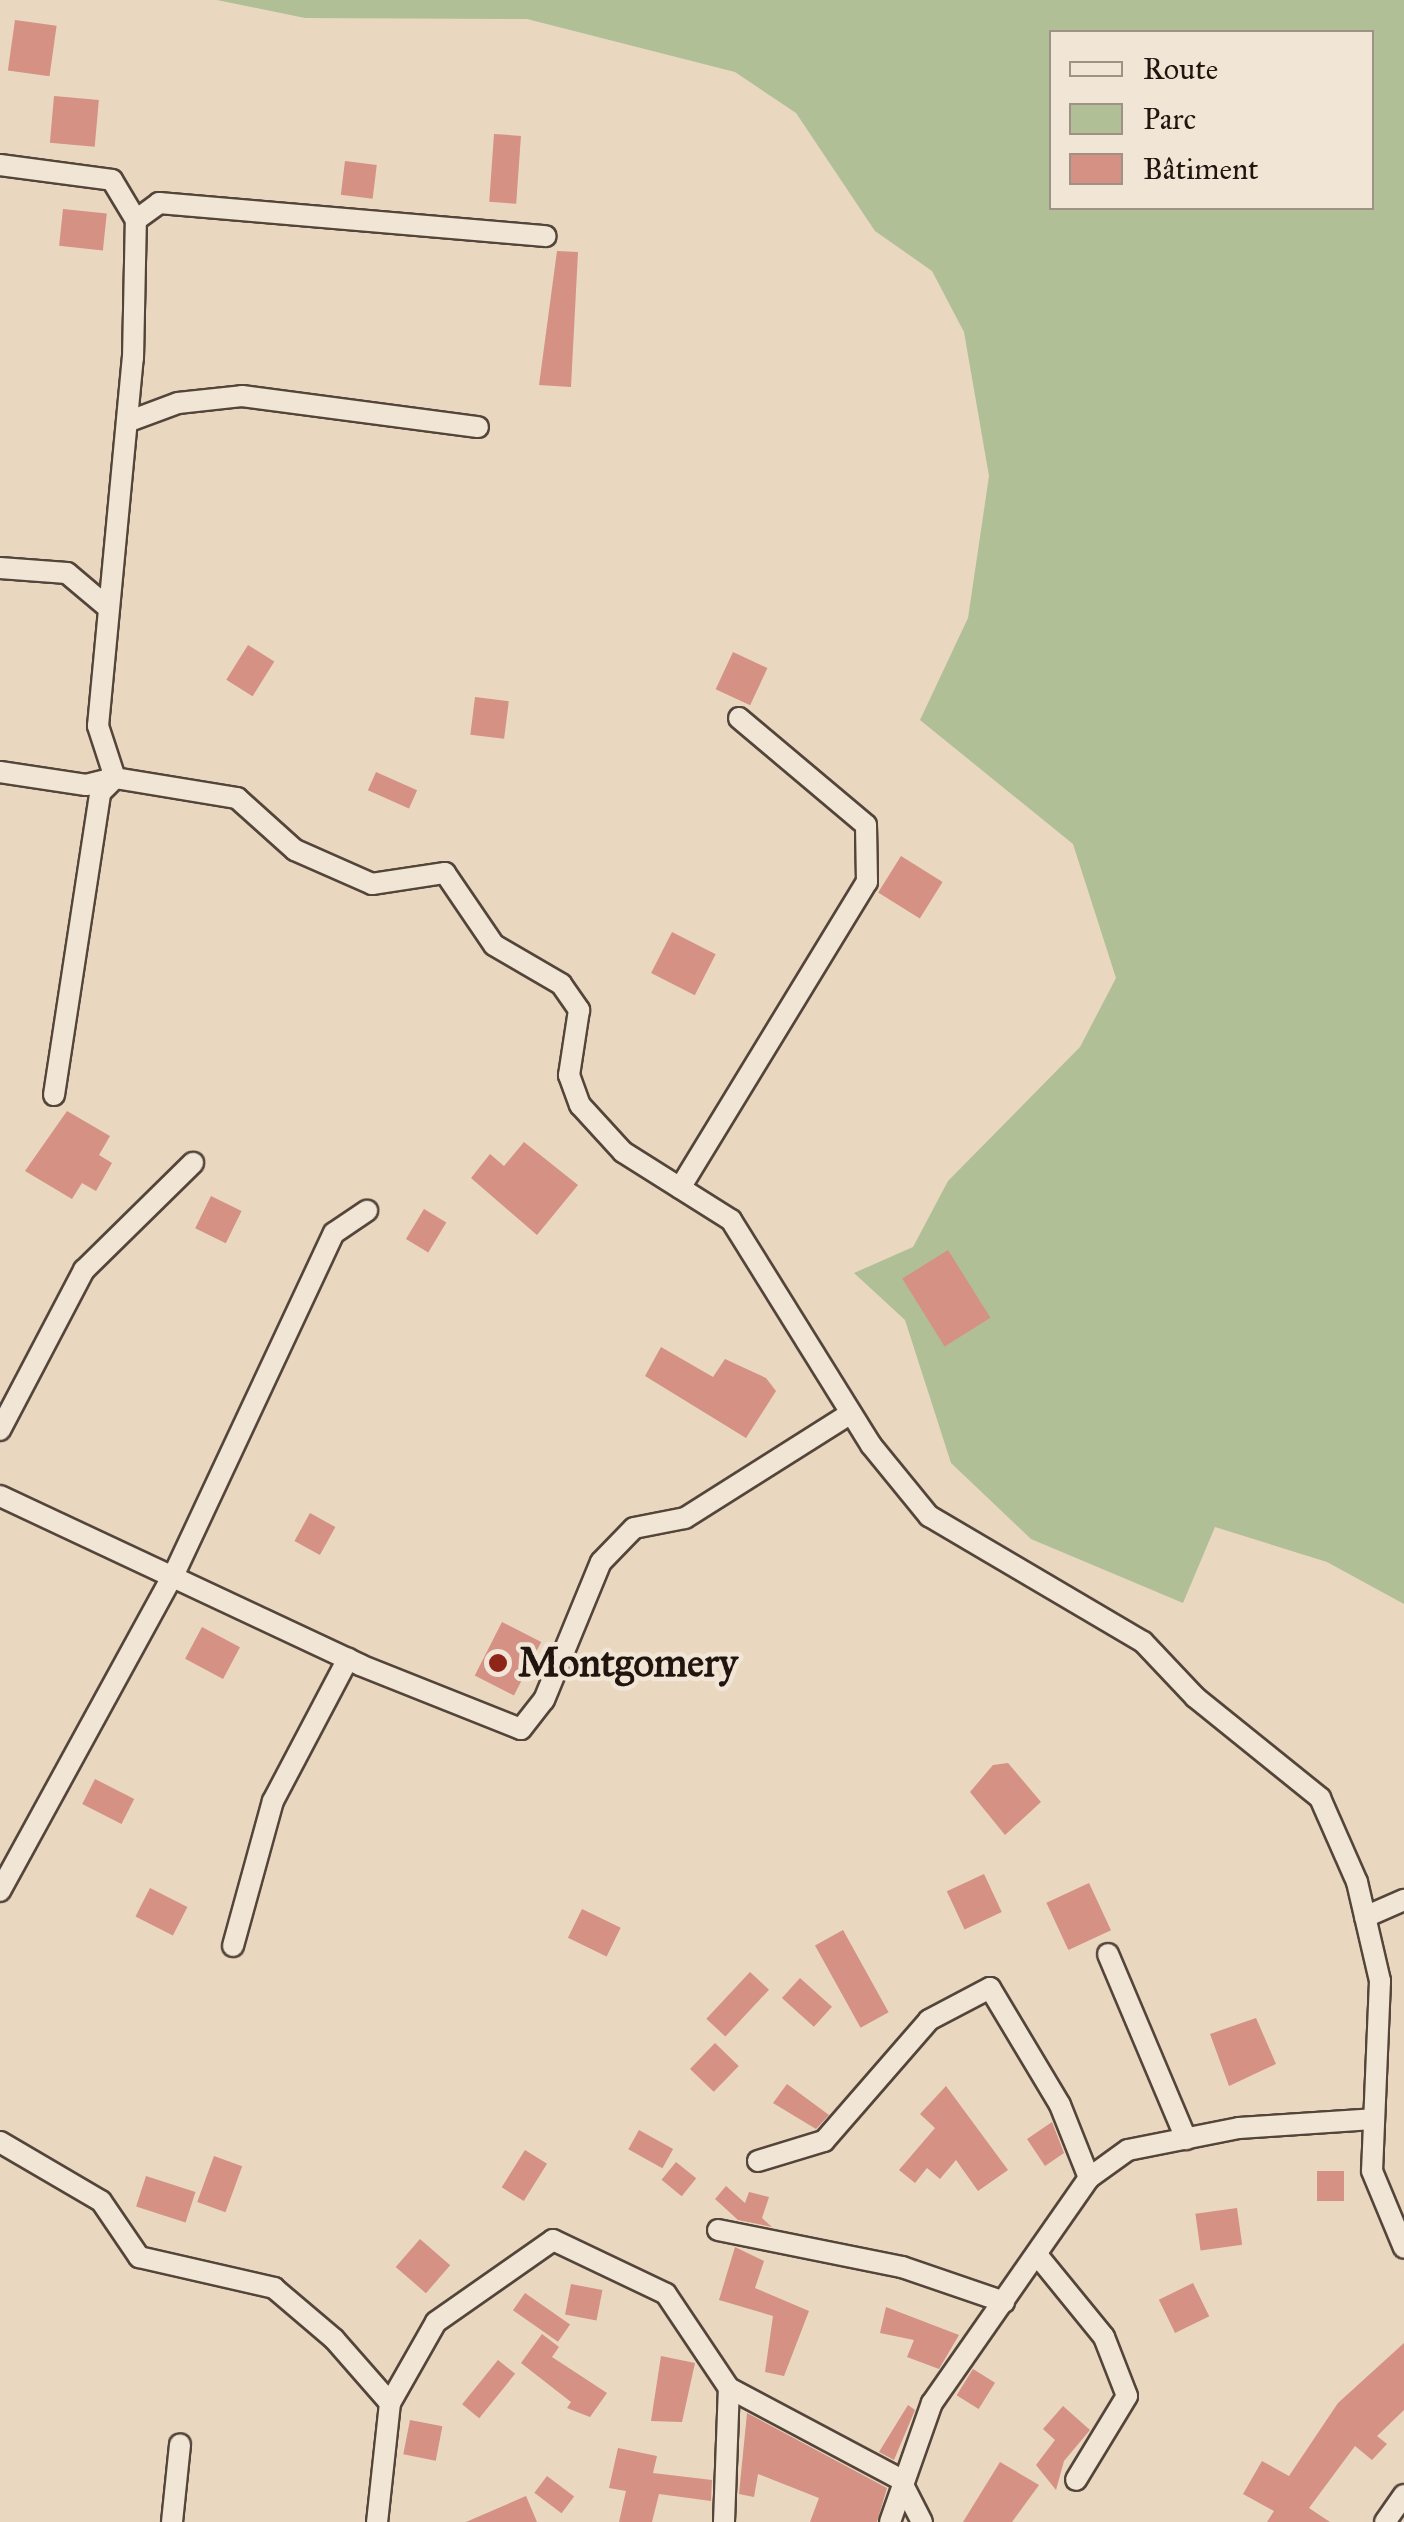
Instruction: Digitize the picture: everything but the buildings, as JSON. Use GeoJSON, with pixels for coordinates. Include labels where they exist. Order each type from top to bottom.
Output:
{"type":"FeatureCollection","features":[{"type":"Feature","properties":{"kind":"street"},"geometry":{"type":"LineString","coordinates":[[0,165],[112,180],[136,220],[126,422],[106,606],[98,726],[114,778]]}},
{"type":"Feature","properties":{"kind":"street"},"geometry":{"type":"LineString","coordinates":[[136,220],[158,204],[177,204],[546,236]]}},
{"type":"Feature","properties":{"kind":"street"},"geometry":{"type":"LineString","coordinates":[[126,422],[178,403],[242,396],[478,427]]}},
{"type":"Feature","properties":{"kind":"street"},"geometry":{"type":"LineString","coordinates":[[0,568],[67,573],[106,606]]}},
{"type":"Feature","properties":{"kind":"street"},"geometry":{"type":"LineString","coordinates":[[680,1188],[867,882],[866,825],[739,718]]}},
{"type":"Feature","properties":{"kind":"street"},"geometry":{"type":"LineString","coordinates":[[0,772],[86,785],[114,778],[236,798],[296,850],[372,884],[445,873],[494,946],[561,984],[578,1010],[569,1074],[580,1105],[623,1152],[731,1220],[851,1413],[929,1516],[1143,1642],[1195,1698],[1320,1798],[1364,1916],[1380,1981],[1372,2171],[1402,2241]]}},
{"type":"Feature","properties":{"kind":"street"},"geometry":{"type":"LineString","coordinates":[[54,1095],[100,793],[114,778]]}},
{"type":"Feature","properties":{"kind":"street"},"geometry":{"type":"LineString","coordinates":[[0,1430],[84,1270],[193,1163]]}},
{"type":"Feature","properties":{"kind":"street"},"geometry":{"type":"LineString","coordinates":[[0,1891],[175,1572],[334,1234],[367,1212]]}},
{"type":"Feature","properties":{"kind":"street"},"geometry":{"type":"LineString","coordinates":[[0,1496],[175,1572],[348,1658],[522,1729],[544,1700],[601,1562],[634,1528],[685,1518],[851,1413]]}},
{"type":"Feature","properties":{"kind":"street"},"geometry":{"type":"LineString","coordinates":[[232,1946],[273,1801],[348,1658]]}},
{"type":"Feature","properties":{"kind":"street"},"geometry":{"type":"LineString","coordinates":[[1364,1916],[1404,1900]]}},
{"type":"Feature","properties":{"kind":"street"},"geometry":{"type":"LineString","coordinates":[[1108,1954],[1186,2138]]}},
{"type":"Feature","properties":{"kind":"street"},"geometry":{"type":"LineString","coordinates":[[758,2161],[824,2141],[929,2020],[990,1988],[1060,2105],[1089,2178]]}},
{"type":"Feature","properties":{"kind":"street"},"geometry":{"type":"LineString","coordinates":[[890,2522],[900,2480],[932,2403],[1089,2178],[1128,2150],[1186,2138],[1373,2119]]}},
{"type":"Feature","properties":{"kind":"street"},"geometry":{"type":"LineString","coordinates":[[0,2142],[101,2202],[139,2257],[274,2288],[390,2402]]}},
{"type":"Feature","properties":{"kind":"street"},"geometry":{"type":"LineString","coordinates":[[718,2230],[902,2268],[1004,2302]]}},
{"type":"Feature","properties":{"kind":"street"},"geometry":{"type":"LineString","coordinates":[[377,2522],[390,2402],[436,2322],[554,2240],[666,2294],[729,2388],[900,2480],[922,2522]]}},
{"type":"Feature","properties":{"kind":"street"},"geometry":{"type":"LineString","coordinates":[[1038,2256],[1104,2336],[1128,2396],[1076,2480]]}},
{"type":"Feature","properties":{"kind":"street"},"geometry":{"type":"LineString","coordinates":[[724,2522],[729,2388]]}},
{"type":"Feature","properties":{"kind":"street"},"geometry":{"type":"LineString","coordinates":[[172,2522],[180,2444]]}},
{"type":"Feature","properties":{"kind":"street"},"geometry":{"type":"LineString","coordinates":[[1385,2522],[1404,2495]]}},
{"type":"Feature","properties":{"kind":"green space"},"geometry":{"type":"Polygon","coordinates":[[[217,0],[1404,0],[1404,1604],[1327,1562],[1215,1527],[1183,1603],[1031,1539],[951,1463],[905,1320],[854,1273],[913,1247],[948,1181],[1080,1047],[1116,978],[1073,844],[920,720],[968,618],[989,476],[964,332],[932,271],[875,231],[796,113],[735,72],[527,19],[305,18],[217,0]]]}},
{"type":"Feature","properties":{"kind":"place","name":"Montgomery"},"geometry":{"type":"Point","coordinates":[498,1663]}}]}
